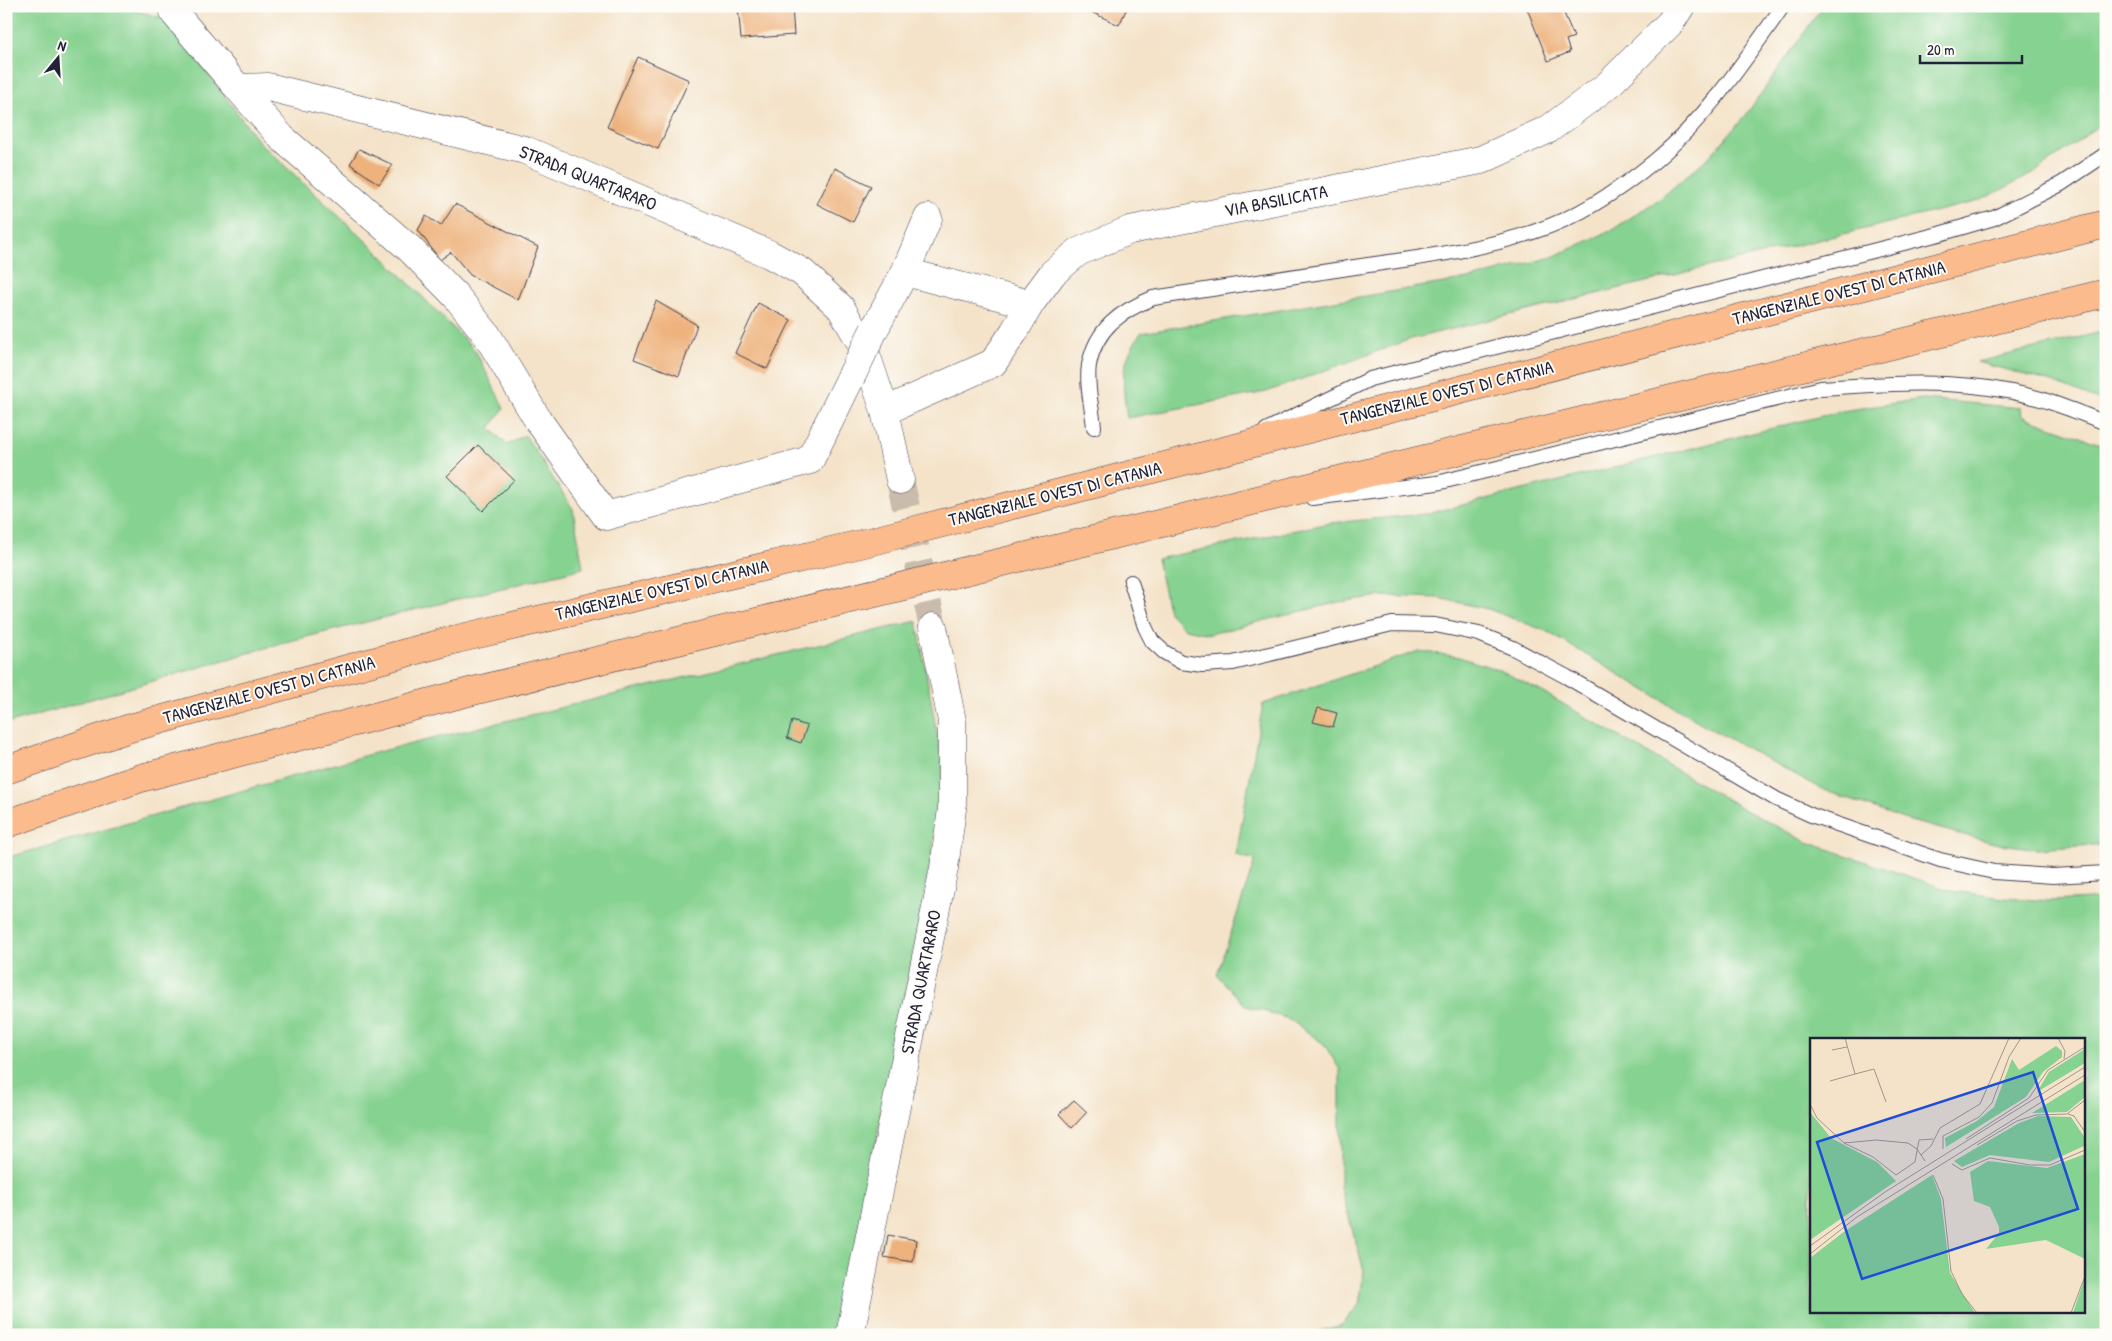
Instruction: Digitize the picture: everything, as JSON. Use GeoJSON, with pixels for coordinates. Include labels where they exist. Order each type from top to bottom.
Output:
{"type":"FeatureCollection","features":[{"type":"Feature","properties":{"kind":"highway","name":"TANGENZIALE OVEST DI CATANIA"},"geometry":{"type":"LineString","coordinates":[[6,770],[130,728],[448,642],[869,542],[2106,224]]}},
{"type":"Feature","properties":{"kind":"highway"},"geometry":{"type":"LineString","coordinates":[[6,824],[141,778],[469,692],[2106,293]]}},
{"type":"Feature","properties":{"kind":"street"},"geometry":{"type":"LineString","coordinates":[[172,6],[175,14],[282,138],[410,250],[455,295],[487,335],[538,420],[606,516],[810,460],[874,330],[905,272],[928,218]]}},
{"type":"Feature","properties":{"kind":"street","name":"VIA BASILICATA"},"geometry":{"type":"LineString","coordinates":[[885,411],[993,363],[1030,304],[1053,273],[1078,252],[1130,230],[1472,162],[1490,156],[1549,129],[1608,85],[1670,23],[1681,6]]}},
{"type":"Feature","properties":{"kind":"street","name":"STRADA QUARTARARO"},"geometry":{"type":"LineString","coordinates":[[238,88],[268,87],[525,150],[769,254],[802,272],[841,308],[864,348],[885,411],[900,480]]}},
{"type":"Feature","properties":{"kind":"street"},"geometry":{"type":"LineString","coordinates":[[905,272],[1030,304]]}},
{"type":"Feature","properties":{"kind":"street","name":"STRADA QUARTARARO"},"geometry":{"type":"LineString","coordinates":[[850,1335],[944,868],[952,808],[952,720],[933,627]]}},
{"type":"Feature","properties":{"kind":"lane"},"geometry":{"type":"LineString","coordinates":[[1094,427],[1089,386],[1089,366],[1095,346],[1110,323],[1130,307],[1153,298],[1471,249],[1538,231],[1576,214],[1617,189],[1656,160],[1697,121],[1740,68],[1783,6]]}},
{"type":"Feature","properties":{"kind":"lane"},"geometry":{"type":"LineString","coordinates":[[1222,451],[1370,379],[1939,234],[1994,218],[2060,184],[2106,154]]}},
{"type":"Feature","properties":{"kind":"lane"},"geometry":{"type":"LineString","coordinates":[[1219,510],[1437,483],[1822,388],[1887,384],[1960,385],[2012,392],[2069,409],[2106,423]]}},
{"type":"Feature","properties":{"kind":"lane"},"geometry":{"type":"LineString","coordinates":[[1132,582],[1145,627],[1152,641],[1164,652],[1181,662],[1203,666],[1232,663],[1392,624],[1435,625],[1479,634],[1513,648],[1567,676],[1776,799],[1811,815],[1874,839],[1940,860],[1994,872],[2053,876],[2106,873]]}},
{"type":"Feature","properties":{"kind":"green space"},"geometry":{"type":"Polygon","coordinates":[[[6,6],[131,6],[133,10],[167,19],[259,142],[382,256],[475,350],[504,408],[490,428],[507,445],[525,435],[573,509],[583,568],[286,642],[6,724],[6,6]]]}},
{"type":"Feature","properties":{"kind":"green space"},"geometry":{"type":"Polygon","coordinates":[[[1823,6],[2106,6],[2106,119],[2034,173],[1979,201],[1411,339],[1266,392],[1127,418],[1123,383],[1124,374],[1129,355],[1141,333],[1474,278],[1552,257],[1610,231],[1661,198],[1711,155],[1746,115],[1823,6]]]}},
{"type":"Feature","properties":{"kind":"green space"},"geometry":{"type":"Polygon","coordinates":[[[2106,331],[2106,403],[2052,382],[1977,362],[2106,331]]]}},
{"type":"Feature","properties":{"kind":"green space"},"geometry":{"type":"Polygon","coordinates":[[[1923,399],[2021,408],[2022,416],[2106,446],[2106,844],[2038,849],[1994,843],[1903,819],[1826,791],[1711,729],[1546,631],[1488,609],[1438,598],[1381,596],[1339,602],[1210,634],[1185,629],[1169,613],[1157,559],[1330,523],[1426,514],[1842,411],[1923,399]]]}},
{"type":"Feature","properties":{"kind":"green space"},"geometry":{"type":"Polygon","coordinates":[[[917,621],[943,768],[931,862],[838,1335],[6,1335],[6,858],[374,753],[917,621]]]}},
{"type":"Feature","properties":{"kind":"green space"},"geometry":{"type":"Polygon","coordinates":[[[1419,651],[1459,657],[1502,671],[1546,694],[1747,811],[1807,842],[1952,891],[2004,898],[2053,901],[2106,898],[2106,1335],[1304,1335],[1342,1325],[1359,1305],[1364,1271],[1340,1186],[1340,1070],[1324,1044],[1289,1019],[1246,1006],[1217,975],[1255,860],[1236,855],[1263,704],[1419,651]]]}},
{"type":"Feature","properties":{"kind":"building"},"geometry":{"type":"Polygon","coordinates":[[[738,6],[792,6],[794,35],[741,39],[738,6]]]}},
{"type":"Feature","properties":{"kind":"building"},"geometry":{"type":"Polygon","coordinates":[[[1078,6],[1128,6],[1119,25],[1078,6]]]}},
{"type":"Feature","properties":{"kind":"building"},"geometry":{"type":"Polygon","coordinates":[[[1526,6],[1561,6],[1574,37],[1566,40],[1570,52],[1548,61],[1526,6]]]}},
{"type":"Feature","properties":{"kind":"building"},"geometry":{"type":"Polygon","coordinates":[[[638,57],[689,80],[658,149],[607,127],[638,57]]]}},
{"type":"Feature","properties":{"kind":"building"},"geometry":{"type":"Polygon","coordinates":[[[359,149],[393,165],[379,184],[350,164],[359,149]]]}},
{"type":"Feature","properties":{"kind":"building"},"geometry":{"type":"Polygon","coordinates":[[[835,168],[871,186],[853,222],[817,204],[835,168]]]}},
{"type":"Feature","properties":{"kind":"building"},"geometry":{"type":"Polygon","coordinates":[[[455,204],[538,247],[518,300],[470,275],[451,252],[440,260],[418,230],[426,216],[441,226],[455,204]]]}},
{"type":"Feature","properties":{"kind":"building"},"geometry":{"type":"Polygon","coordinates":[[[656,301],[697,325],[679,376],[634,359],[656,301]]]}},
{"type":"Feature","properties":{"kind":"building"},"geometry":{"type":"Polygon","coordinates":[[[758,303],[791,320],[767,369],[735,353],[758,303]]]}},
{"type":"Feature","properties":{"kind":"building"},"geometry":{"type":"Polygon","coordinates":[[[478,445],[514,480],[483,511],[447,476],[478,445]]]}},
{"type":"Feature","properties":{"kind":"building"},"geometry":{"type":"Polygon","coordinates":[[[1318,708],[1337,713],[1333,727],[1313,722],[1318,708]]]}},
{"type":"Feature","properties":{"kind":"building"},"geometry":{"type":"Polygon","coordinates":[[[792,721],[807,726],[801,743],[787,738],[792,721]]]}},
{"type":"Feature","properties":{"kind":"building"},"geometry":{"type":"Polygon","coordinates":[[[1074,1100],[1087,1112],[1072,1128],[1059,1114],[1074,1100]]]}},
{"type":"Feature","properties":{"kind":"building"},"geometry":{"type":"Polygon","coordinates":[[[888,1235],[916,1240],[913,1262],[884,1257],[888,1235]]]}},
{"type":"Feature","properties":{"kind":"tunnel"},"geometry":{"type":"LineString","coordinates":[[900,480],[933,627]]}}]}
